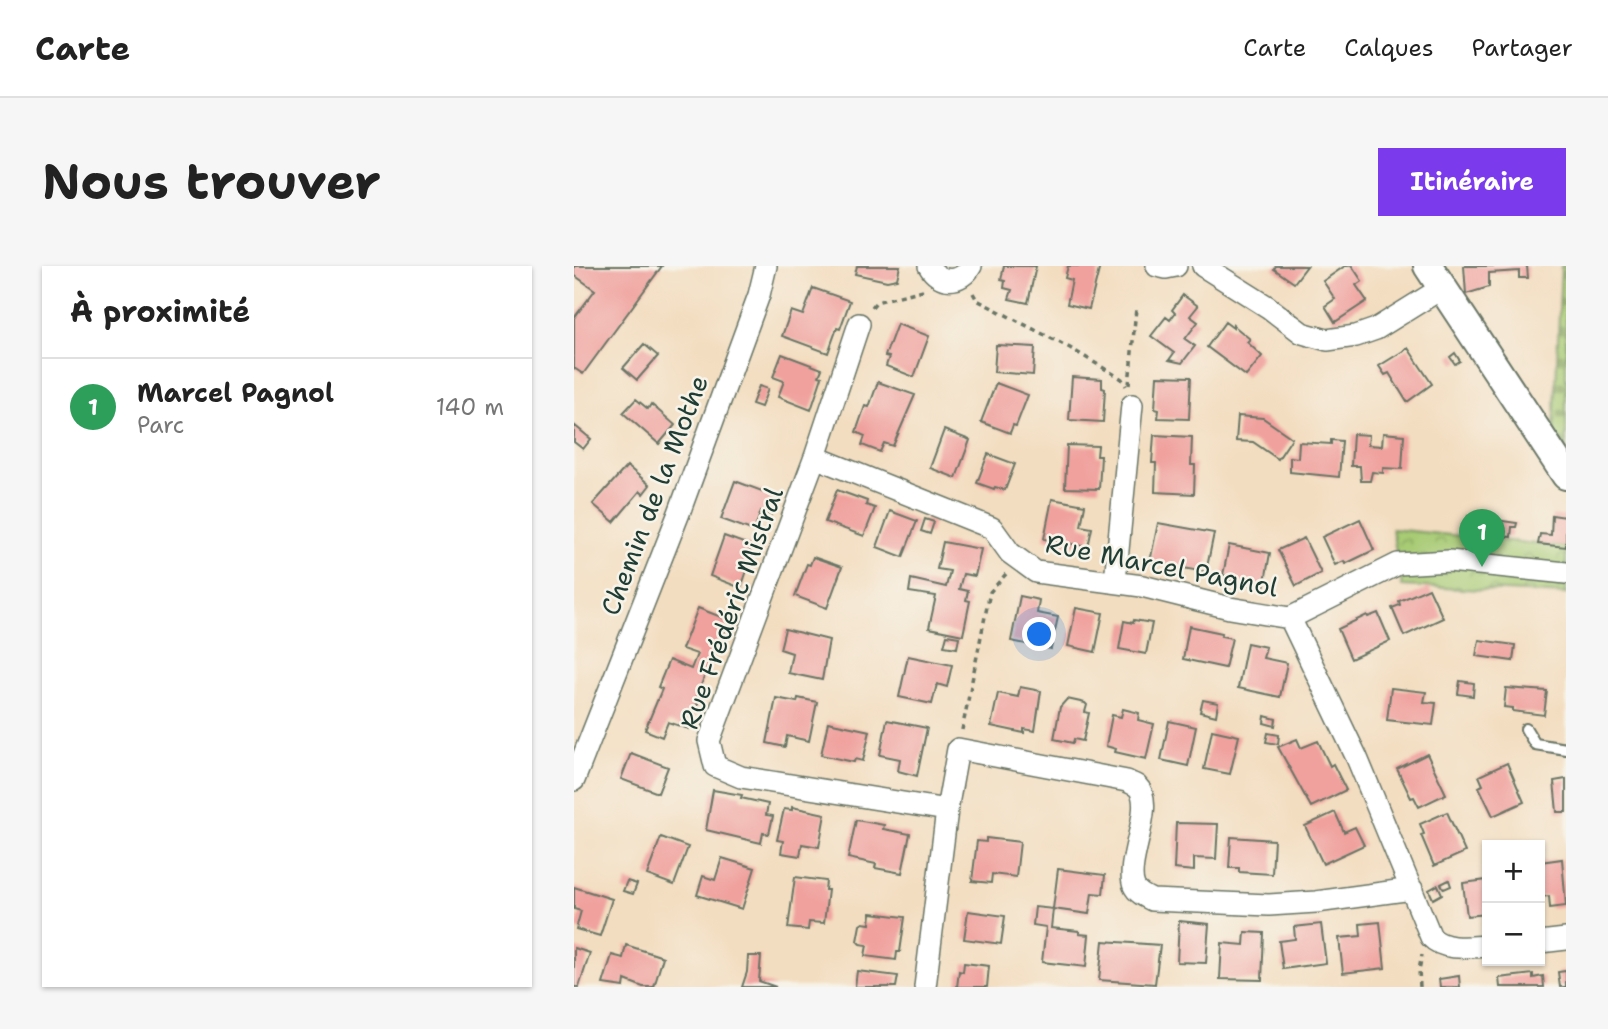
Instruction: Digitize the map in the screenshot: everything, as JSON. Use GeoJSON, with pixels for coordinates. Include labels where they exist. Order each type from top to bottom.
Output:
{"type":"FeatureCollection","features":[{"type":"Feature","properties":{"kind":"street","name":"Chemin de la Mothe"},"geometry":{"type":"LineString","coordinates":[[574,780],[679,513],[759,295],[766,266]]}},
{"type":"Feature","properties":{"kind":"street"},"geometry":{"type":"LineString","coordinates":[[1157,266],[1176,266]]}},
{"type":"Feature","properties":{"kind":"street"},"geometry":{"type":"LineString","coordinates":[[1203,266],[1268,307],[1301,333],[1327,340],[1349,338],[1376,329],[1435,277],[1566,475]]}},
{"type":"Feature","properties":{"kind":"street"},"geometry":{"type":"LineString","coordinates":[[933,271],[949,280],[967,271]]}},
{"type":"Feature","properties":{"kind":"street","name":"Rue Frédéric Mistral"},"geometry":{"type":"LineString","coordinates":[[859,324],[815,457],[709,741],[715,766],[741,777],[947,810]]}},
{"type":"Feature","properties":{"kind":"street"},"geometry":{"type":"LineString","coordinates":[[1115,581],[1132,405]]}},
{"type":"Feature","properties":{"kind":"street","name":"Rue Marcel Pagnol"},"geometry":{"type":"LineString","coordinates":[[815,457],[992,528],[1010,553],[1035,572],[1115,581],[1230,608],[1290,618],[1357,758],[1431,937]]}},
{"type":"Feature","properties":{"kind":"street"},"geometry":{"type":"LineString","coordinates":[[1290,618],[1398,564],[1449,561],[1566,573]]}},
{"type":"Feature","properties":{"kind":"street"},"geometry":{"type":"LineString","coordinates":[[925,987],[947,810],[958,749],[1127,781],[1137,786],[1143,805],[1133,872],[1134,887],[1144,897],[1152,900],[1269,905],[1316,902],[1412,889]]}},
{"type":"Feature","properties":{"kind":"street"},"geometry":{"type":"LineString","coordinates":[[1431,937],[1435,942],[1446,945],[1482,946]]}},
{"type":"Feature","properties":{"kind":"street"},"geometry":{"type":"LineString","coordinates":[[1545,941],[1566,939]]}},
{"type":"Feature","properties":{"kind":"lane"},"geometry":{"type":"LineString","coordinates":[[1526,729],[1535,744],[1566,749]]}},
{"type":"Feature","properties":{"kind":"path"},"geometry":{"type":"LineString","coordinates":[[859,324],[876,302],[922,291],[933,271]]}},
{"type":"Feature","properties":{"kind":"path"},"geometry":{"type":"LineString","coordinates":[[967,271],[977,300],[1070,348],[1122,379],[1129,391],[1136,308]]}},
{"type":"Feature","properties":{"kind":"path"},"geometry":{"type":"LineString","coordinates":[[958,749],[990,592],[1019,559]]}},
{"type":"Feature","properties":{"kind":"path"},"geometry":{"type":"LineString","coordinates":[[1420,987],[1420,960],[1431,937]]}},
{"type":"Feature","properties":{"kind":"green space"},"geometry":{"type":"Polygon","coordinates":[[[1561,266],[1566,266],[1566,450],[1554,433],[1561,266]]]}},
{"type":"Feature","properties":{"kind":"green space"},"geometry":{"type":"Polygon","coordinates":[[[1392,529],[1566,547],[1566,594],[1402,586],[1392,529]]]}},
{"type":"Feature","properties":{"kind":"building"},"geometry":{"type":"Polygon","coordinates":[[[574,266],[662,266],[583,374],[574,368],[574,318],[595,290],[574,275],[574,266]]]}},
{"type":"Feature","properties":{"kind":"building"},"geometry":{"type":"Polygon","coordinates":[[[857,266],[900,266],[897,279],[887,281],[855,274],[857,266]]]}},
{"type":"Feature","properties":{"kind":"building"},"geometry":{"type":"Polygon","coordinates":[[[1004,266],[1036,266],[1028,303],[1009,299],[1012,290],[1004,288],[1005,281],[1001,280],[1004,266]]]}},
{"type":"Feature","properties":{"kind":"building"},"geometry":{"type":"Polygon","coordinates":[[[1068,266],[1100,266],[1089,309],[1067,304],[1072,280],[1065,278],[1068,266]]]}},
{"type":"Feature","properties":{"kind":"building"},"geometry":{"type":"Polygon","coordinates":[[[1276,266],[1307,266],[1294,283],[1274,269],[1276,266]]]}},
{"type":"Feature","properties":{"kind":"building"},"geometry":{"type":"Polygon","coordinates":[[[1345,266],[1352,266],[1362,281],[1356,285],[1367,301],[1335,322],[1325,306],[1335,299],[1323,281],[1345,266]]]}},
{"type":"Feature","properties":{"kind":"building"},"geometry":{"type":"Polygon","coordinates":[[[1464,266],[1527,266],[1528,278],[1519,278],[1519,271],[1489,273],[1489,287],[1466,294],[1464,266]]]}},
{"type":"Feature","properties":{"kind":"building"},"geometry":{"type":"Polygon","coordinates":[[[813,288],[850,301],[828,353],[782,336],[791,311],[803,315],[813,288]]]}},
{"type":"Feature","properties":{"kind":"building"},"geometry":{"type":"Polygon","coordinates":[[[1183,295],[1198,306],[1190,316],[1198,322],[1185,339],[1195,346],[1182,363],[1169,360],[1174,353],[1151,336],[1166,317],[1170,320],[1175,313],[1172,310],[1183,295]]]}},
{"type":"Feature","properties":{"kind":"building"},"geometry":{"type":"Polygon","coordinates":[[[1225,322],[1250,339],[1247,342],[1262,356],[1246,376],[1207,347],[1225,322]]]}},
{"type":"Feature","properties":{"kind":"building"},"geometry":{"type":"Polygon","coordinates":[[[897,324],[929,336],[914,377],[886,366],[889,357],[885,356],[897,324]]]}},
{"type":"Feature","properties":{"kind":"building"},"geometry":{"type":"Polygon","coordinates":[[[644,344],[658,356],[637,380],[623,368],[644,344]]]}},
{"type":"Feature","properties":{"kind":"building"},"geometry":{"type":"Polygon","coordinates":[[[996,345],[1035,347],[1033,375],[994,372],[996,345]]]}},
{"type":"Feature","properties":{"kind":"building"},"geometry":{"type":"Polygon","coordinates":[[[1408,348],[1432,384],[1407,402],[1389,373],[1385,375],[1379,366],[1408,348]]]}},
{"type":"Feature","properties":{"kind":"building"},"geometry":{"type":"Polygon","coordinates":[[[1455,353],[1460,361],[1455,364],[1450,357],[1455,353]]]}},
{"type":"Feature","properties":{"kind":"building"},"geometry":{"type":"Polygon","coordinates":[[[782,354],[822,369],[811,410],[778,397],[784,381],[773,377],[782,354]]]}},
{"type":"Feature","properties":{"kind":"building"},"geometry":{"type":"Polygon","coordinates":[[[1157,376],[1191,377],[1189,419],[1158,418],[1159,410],[1155,409],[1157,376]]]}},
{"type":"Feature","properties":{"kind":"building"},"geometry":{"type":"Polygon","coordinates":[[[1072,377],[1102,379],[1102,388],[1105,389],[1103,422],[1069,420],[1072,377]]]}},
{"type":"Feature","properties":{"kind":"building"},"geometry":{"type":"Polygon","coordinates":[[[878,382],[915,395],[893,446],[884,443],[880,452],[862,445],[865,436],[856,432],[865,406],[869,407],[878,382]]]}},
{"type":"Feature","properties":{"kind":"building"},"geometry":{"type":"Polygon","coordinates":[[[996,383],[1028,395],[1016,426],[1013,425],[1010,433],[981,422],[996,383]]]}},
{"type":"Feature","properties":{"kind":"building"},"geometry":{"type":"Polygon","coordinates":[[[759,386],[768,389],[761,407],[752,404],[759,386]]]}},
{"type":"Feature","properties":{"kind":"building"},"geometry":{"type":"Polygon","coordinates":[[[636,399],[648,409],[651,404],[675,425],[659,444],[623,413],[636,399]]]}},
{"type":"Feature","properties":{"kind":"building"},"geometry":{"type":"Polygon","coordinates":[[[1238,416],[1263,418],[1292,438],[1278,459],[1253,442],[1236,441],[1238,416]]]}},
{"type":"Feature","properties":{"kind":"building"},"geometry":{"type":"Polygon","coordinates":[[[574,425],[591,439],[583,449],[574,442],[574,425]]]}},
{"type":"Feature","properties":{"kind":"building"},"geometry":{"type":"Polygon","coordinates":[[[944,430],[970,440],[956,478],[930,468],[944,430]]]}},
{"type":"Feature","properties":{"kind":"building"},"geometry":{"type":"Polygon","coordinates":[[[1383,433],[1404,435],[1402,469],[1383,468],[1383,473],[1372,472],[1370,481],[1361,481],[1360,466],[1351,466],[1353,434],[1369,435],[1368,445],[1382,446],[1383,433]]]}},
{"type":"Feature","properties":{"kind":"building"},"geometry":{"type":"Polygon","coordinates":[[[1154,435],[1192,437],[1194,494],[1155,492],[1156,463],[1152,463],[1154,435]]]}},
{"type":"Feature","properties":{"kind":"building"},"geometry":{"type":"Polygon","coordinates":[[[1331,440],[1342,441],[1339,477],[1290,472],[1290,457],[1298,458],[1299,442],[1331,444],[1331,440]]]}},
{"type":"Feature","properties":{"kind":"building"},"geometry":{"type":"Polygon","coordinates":[[[1067,445],[1098,446],[1097,456],[1101,456],[1099,489],[1065,488],[1067,445]]]}},
{"type":"Feature","properties":{"kind":"building"},"geometry":{"type":"Polygon","coordinates":[[[988,454],[1015,464],[1005,490],[977,483],[988,454]]]}},
{"type":"Feature","properties":{"kind":"building"},"geometry":{"type":"Polygon","coordinates":[[[627,466],[650,485],[643,494],[640,491],[614,522],[593,504],[627,466]]]}},
{"type":"Feature","properties":{"kind":"building"},"geometry":{"type":"Polygon","coordinates":[[[735,481],[778,497],[771,515],[761,511],[754,531],[721,519],[735,481]]]}},
{"type":"Feature","properties":{"kind":"building"},"geometry":{"type":"Polygon","coordinates":[[[837,490],[867,501],[866,505],[875,508],[864,536],[825,522],[837,490]]]}},
{"type":"Feature","properties":{"kind":"building"},"geometry":{"type":"Polygon","coordinates":[[[1052,499],[1085,505],[1081,526],[1092,528],[1088,547],[1044,539],[1052,499]]]}},
{"type":"Feature","properties":{"kind":"building"},"geometry":{"type":"Polygon","coordinates":[[[890,511],[917,521],[903,557],[877,547],[890,511]]]}},
{"type":"Feature","properties":{"kind":"building"},"geometry":{"type":"Polygon","coordinates":[[[1552,515],[1566,517],[1566,547],[1538,544],[1540,534],[1551,535],[1552,515]]]}},
{"type":"Feature","properties":{"kind":"building"},"geometry":{"type":"Polygon","coordinates":[[[1468,516],[1517,523],[1516,527],[1512,527],[1511,537],[1496,535],[1495,539],[1466,535],[1468,516]]]}},
{"type":"Feature","properties":{"kind":"building"},"geometry":{"type":"Polygon","coordinates":[[[925,519],[934,522],[930,534],[921,531],[925,519]]]}},
{"type":"Feature","properties":{"kind":"building"},"geometry":{"type":"Polygon","coordinates":[[[1360,519],[1374,550],[1345,564],[1344,561],[1335,565],[1322,537],[1360,519]]]}},
{"type":"Feature","properties":{"kind":"building"},"geometry":{"type":"Polygon","coordinates":[[[1158,523],[1214,533],[1206,572],[1150,562],[1158,523]]]}},
{"type":"Feature","properties":{"kind":"building"},"geometry":{"type":"Polygon","coordinates":[[[724,536],[752,546],[749,555],[752,556],[741,588],[710,576],[724,536]]]}},
{"type":"Feature","properties":{"kind":"building"},"geometry":{"type":"Polygon","coordinates":[[[1304,538],[1321,573],[1296,586],[1278,550],[1304,538]]]}},
{"type":"Feature","properties":{"kind":"building"},"geometry":{"type":"Polygon","coordinates":[[[943,542],[981,549],[975,576],[963,574],[959,589],[968,591],[966,600],[970,601],[963,635],[929,628],[936,596],[909,592],[911,579],[946,587],[950,571],[937,569],[943,542]]]}},
{"type":"Feature","properties":{"kind":"building"},"geometry":{"type":"Polygon","coordinates":[[[1229,545],[1270,553],[1264,587],[1231,581],[1231,577],[1223,575],[1229,545]]]}},
{"type":"Feature","properties":{"kind":"building"},"geometry":{"type":"Polygon","coordinates":[[[813,557],[842,567],[827,608],[795,596],[807,564],[810,565],[813,557]]]}},
{"type":"Feature","properties":{"kind":"building"},"geometry":{"type":"Polygon","coordinates":[[[1429,588],[1443,618],[1404,636],[1392,608],[1400,605],[1399,601],[1429,588]]]}},
{"type":"Feature","properties":{"kind":"building"},"geometry":{"type":"Polygon","coordinates":[[[1020,596],[1039,600],[1037,613],[1058,617],[1051,649],[1011,641],[1020,596]]]}},
{"type":"Feature","properties":{"kind":"building"},"geometry":{"type":"Polygon","coordinates":[[[698,608],[729,620],[717,651],[714,650],[695,702],[698,703],[689,729],[668,722],[662,737],[645,730],[662,689],[658,687],[669,660],[691,669],[697,654],[682,649],[698,608]]]}},
{"type":"Feature","properties":{"kind":"building"},"geometry":{"type":"Polygon","coordinates":[[[1076,608],[1103,613],[1095,652],[1068,646],[1076,608]]]}},
{"type":"Feature","properties":{"kind":"building"},"geometry":{"type":"Polygon","coordinates":[[[1378,613],[1390,641],[1351,659],[1338,629],[1367,615],[1368,617],[1378,613]]]}},
{"type":"Feature","properties":{"kind":"building"},"geometry":{"type":"Polygon","coordinates":[[[1134,620],[1152,623],[1146,654],[1119,649],[1124,621],[1133,623],[1134,620]]]}},
{"type":"Feature","properties":{"kind":"building"},"geometry":{"type":"Polygon","coordinates":[[[1189,626],[1222,633],[1221,636],[1232,638],[1225,668],[1183,659],[1189,626]]]}},
{"type":"Feature","properties":{"kind":"building"},"geometry":{"type":"Polygon","coordinates":[[[785,629],[829,640],[822,680],[788,673],[792,653],[780,649],[785,629]]]}},
{"type":"Feature","properties":{"kind":"building"},"geometry":{"type":"Polygon","coordinates":[[[947,635],[959,637],[957,648],[944,646],[947,635]]]}},
{"type":"Feature","properties":{"kind":"building"},"geometry":{"type":"Polygon","coordinates":[[[1479,640],[1515,645],[1513,661],[1476,656],[1479,640]]]}},
{"type":"Feature","properties":{"kind":"building"},"geometry":{"type":"Polygon","coordinates":[[[1247,643],[1266,647],[1263,658],[1287,663],[1280,697],[1238,688],[1247,643]]]}},
{"type":"Feature","properties":{"kind":"building"},"geometry":{"type":"Polygon","coordinates":[[[908,656],[952,665],[947,687],[937,684],[932,704],[899,697],[908,656]]]}},
{"type":"Feature","properties":{"kind":"building"},"geometry":{"type":"Polygon","coordinates":[[[1460,681],[1474,683],[1473,696],[1458,694],[1460,681]]]}},
{"type":"Feature","properties":{"kind":"building"},"geometry":{"type":"Polygon","coordinates":[[[1020,687],[1041,691],[1035,731],[1024,729],[1024,733],[991,726],[998,693],[1018,697],[1020,687]]]}},
{"type":"Feature","properties":{"kind":"building"},"geometry":{"type":"Polygon","coordinates":[[[1391,688],[1426,692],[1424,702],[1436,703],[1433,725],[1387,720],[1391,688]]]}},
{"type":"Feature","properties":{"kind":"building"},"geometry":{"type":"Polygon","coordinates":[[[1506,688],[1547,691],[1544,715],[1513,711],[1513,708],[1504,707],[1506,688]]]}},
{"type":"Feature","properties":{"kind":"building"},"geometry":{"type":"Polygon","coordinates":[[[776,698],[797,702],[798,698],[817,702],[809,741],[787,736],[785,747],[767,743],[776,698]]]}},
{"type":"Feature","properties":{"kind":"building"},"geometry":{"type":"Polygon","coordinates":[[[1067,699],[1087,705],[1085,712],[1089,713],[1083,741],[1074,739],[1073,743],[1054,739],[1060,707],[1067,699]]]}},
{"type":"Feature","properties":{"kind":"building"},"geometry":{"type":"Polygon","coordinates":[[[1203,700],[1218,703],[1216,716],[1200,712],[1203,700]]]}},
{"type":"Feature","properties":{"kind":"building"},"geometry":{"type":"Polygon","coordinates":[[[1123,709],[1139,713],[1138,720],[1154,724],[1146,759],[1115,752],[1116,749],[1106,746],[1112,715],[1121,717],[1123,709]]]}},
{"type":"Feature","properties":{"kind":"building"},"geometry":{"type":"Polygon","coordinates":[[[1265,716],[1276,719],[1275,726],[1264,723],[1265,716]]]}},
{"type":"Feature","properties":{"kind":"building"},"geometry":{"type":"Polygon","coordinates":[[[887,720],[927,728],[917,776],[898,771],[900,759],[880,755],[887,720]]]}},
{"type":"Feature","properties":{"kind":"building"},"geometry":{"type":"Polygon","coordinates":[[[1169,721],[1196,727],[1188,766],[1161,760],[1169,721]]]}},
{"type":"Feature","properties":{"kind":"building"},"geometry":{"type":"Polygon","coordinates":[[[828,722],[870,731],[863,761],[855,759],[854,762],[821,755],[828,722]]]}},
{"type":"Feature","properties":{"kind":"building"},"geometry":{"type":"Polygon","coordinates":[[[1212,730],[1239,736],[1230,774],[1204,769],[1212,730]]]}},
{"type":"Feature","properties":{"kind":"building"},"geometry":{"type":"Polygon","coordinates":[[[1268,733],[1279,735],[1278,744],[1266,742],[1268,733]]]}},
{"type":"Feature","properties":{"kind":"building"},"geometry":{"type":"Polygon","coordinates":[[[1297,739],[1301,748],[1318,741],[1346,790],[1311,807],[1278,747],[1297,739]]]}},
{"type":"Feature","properties":{"kind":"building"},"geometry":{"type":"Polygon","coordinates":[[[631,753],[668,767],[658,793],[621,779],[631,753]]]}},
{"type":"Feature","properties":{"kind":"building"},"geometry":{"type":"Polygon","coordinates":[[[1427,754],[1446,794],[1419,807],[1414,797],[1411,798],[1397,769],[1427,754]]]}},
{"type":"Feature","properties":{"kind":"building"},"geometry":{"type":"Polygon","coordinates":[[[1507,763],[1524,802],[1493,816],[1479,787],[1483,785],[1479,776],[1507,763]]]}},
{"type":"Feature","properties":{"kind":"building"},"geometry":{"type":"Polygon","coordinates":[[[1566,779],[1566,812],[1557,812],[1554,781],[1566,779]]]}},
{"type":"Feature","properties":{"kind":"building"},"geometry":{"type":"Polygon","coordinates":[[[713,790],[742,795],[741,798],[768,804],[766,815],[773,816],[769,834],[763,833],[761,843],[706,830],[713,790]]]}},
{"type":"Feature","properties":{"kind":"building"},"geometry":{"type":"Polygon","coordinates":[[[792,807],[825,814],[819,847],[802,844],[800,856],[781,853],[783,841],[777,840],[784,809],[792,810],[792,807]]]}},
{"type":"Feature","properties":{"kind":"building"},"geometry":{"type":"Polygon","coordinates":[[[1335,812],[1344,832],[1355,827],[1364,845],[1323,864],[1305,826],[1335,812]]]}},
{"type":"Feature","properties":{"kind":"building"},"geometry":{"type":"Polygon","coordinates":[[[1447,812],[1465,852],[1434,866],[1421,835],[1424,834],[1420,824],[1447,812]]]}},
{"type":"Feature","properties":{"kind":"building"},"geometry":{"type":"Polygon","coordinates":[[[856,820],[884,825],[883,829],[910,834],[902,873],[875,868],[876,864],[848,858],[856,820]]]}},
{"type":"Feature","properties":{"kind":"building"},"geometry":{"type":"Polygon","coordinates":[[[1176,823],[1218,824],[1216,859],[1194,858],[1194,871],[1174,869],[1176,823]]]}},
{"type":"Feature","properties":{"kind":"building"},"geometry":{"type":"Polygon","coordinates":[[[661,837],[688,847],[674,885],[647,875],[661,837]]]}},
{"type":"Feature","properties":{"kind":"building"},"geometry":{"type":"Polygon","coordinates":[[[1231,837],[1274,840],[1272,874],[1239,872],[1239,868],[1229,868],[1231,837]]]}},
{"type":"Feature","properties":{"kind":"building"},"geometry":{"type":"Polygon","coordinates":[[[986,838],[1020,842],[1016,877],[992,874],[991,883],[972,881],[977,841],[986,842],[986,838]]]}},
{"type":"Feature","properties":{"kind":"building"},"geometry":{"type":"Polygon","coordinates":[[[722,858],[755,868],[742,909],[697,895],[703,876],[715,880],[722,858]]]}},
{"type":"Feature","properties":{"kind":"building"},"geometry":{"type":"Polygon","coordinates":[[[1562,859],[1566,906],[1550,908],[1549,896],[1545,896],[1545,861],[1562,859]]]}},
{"type":"Feature","properties":{"kind":"building"},"geometry":{"type":"Polygon","coordinates":[[[1058,869],[1105,875],[1103,894],[1092,893],[1089,914],[1053,909],[1058,869]]]}},
{"type":"Feature","properties":{"kind":"building"},"geometry":{"type":"Polygon","coordinates":[[[795,877],[826,881],[825,890],[828,890],[824,923],[809,922],[808,930],[788,928],[795,877]]]}},
{"type":"Feature","properties":{"kind":"building"},"geometry":{"type":"Polygon","coordinates":[[[1449,880],[1451,886],[1444,889],[1441,884],[1449,880]]]}},
{"type":"Feature","properties":{"kind":"building"},"geometry":{"type":"Polygon","coordinates":[[[627,881],[637,884],[633,894],[623,891],[627,881]]]}},
{"type":"Feature","properties":{"kind":"building"},"geometry":{"type":"Polygon","coordinates":[[[1482,881],[1482,914],[1467,916],[1463,883],[1482,881]]]}},
{"type":"Feature","properties":{"kind":"building"},"geometry":{"type":"Polygon","coordinates":[[[1438,885],[1442,894],[1433,899],[1429,890],[1438,885]]]}},
{"type":"Feature","properties":{"kind":"building"},"geometry":{"type":"Polygon","coordinates":[[[574,887],[612,899],[600,936],[576,929],[581,911],[574,909],[574,887]]]}},
{"type":"Feature","properties":{"kind":"building"},"geometry":{"type":"Polygon","coordinates":[[[1035,907],[1053,909],[1051,928],[1079,931],[1079,934],[1089,935],[1086,967],[1042,962],[1046,927],[1033,925],[1035,907]]]}},
{"type":"Feature","properties":{"kind":"building"},"geometry":{"type":"Polygon","coordinates":[[[968,911],[1005,916],[1001,944],[964,939],[968,911]]]}},
{"type":"Feature","properties":{"kind":"building"},"geometry":{"type":"Polygon","coordinates":[[[871,913],[905,917],[900,952],[897,952],[896,960],[865,956],[867,945],[857,941],[860,925],[870,924],[871,913]]]}},
{"type":"Feature","properties":{"kind":"building"},"geometry":{"type":"Polygon","coordinates":[[[1179,921],[1209,924],[1206,963],[1177,962],[1179,921]]]}},
{"type":"Feature","properties":{"kind":"building"},"geometry":{"type":"Polygon","coordinates":[[[1380,922],[1385,968],[1343,973],[1339,938],[1361,936],[1360,924],[1380,922]]]}},
{"type":"Feature","properties":{"kind":"building"},"geometry":{"type":"Polygon","coordinates":[[[1321,924],[1326,963],[1283,969],[1279,941],[1295,939],[1294,927],[1321,924]]]}},
{"type":"Feature","properties":{"kind":"building"},"geometry":{"type":"Polygon","coordinates":[[[1245,932],[1264,933],[1262,980],[1220,979],[1222,943],[1244,945],[1245,932]]]}},
{"type":"Feature","properties":{"kind":"building"},"geometry":{"type":"Polygon","coordinates":[[[1103,941],[1160,945],[1155,984],[1099,980],[1103,941]]]}},
{"type":"Feature","properties":{"kind":"building"},"geometry":{"type":"Polygon","coordinates":[[[626,945],[663,957],[654,987],[643,987],[625,980],[624,987],[603,984],[612,955],[623,958],[626,945]]]}},
{"type":"Feature","properties":{"kind":"building"},"geometry":{"type":"Polygon","coordinates":[[[574,948],[590,953],[579,987],[574,987],[574,948]]]}},
{"type":"Feature","properties":{"kind":"building"},"geometry":{"type":"Polygon","coordinates":[[[748,956],[761,956],[759,981],[776,987],[742,987],[748,956]]]}},
{"type":"Feature","properties":{"kind":"building"},"geometry":{"type":"Polygon","coordinates":[[[964,963],[989,966],[987,987],[957,987],[959,971],[963,972],[964,963]]]}},
{"type":"Feature","properties":{"kind":"building"},"geometry":{"type":"Polygon","coordinates":[[[857,971],[898,976],[896,987],[855,987],[857,971]]]}},
{"type":"Feature","properties":{"kind":"building"},"geometry":{"type":"Polygon","coordinates":[[[1566,971],[1566,987],[1560,987],[1558,972],[1566,971]]]}},
{"type":"Feature","properties":{"kind":"building"},"geometry":{"type":"Polygon","coordinates":[[[1533,974],[1533,978],[1543,976],[1544,987],[1500,987],[1499,978],[1533,974]]]}},
{"type":"Feature","properties":{"kind":"building"},"geometry":{"type":"Polygon","coordinates":[[[1459,976],[1460,987],[1440,987],[1439,979],[1459,976]]]}},
{"type":"Feature","properties":{"kind":"place","name":"Marcel Pagnol"},"geometry":{"type":"Point","coordinates":[1482,567]}}]}
